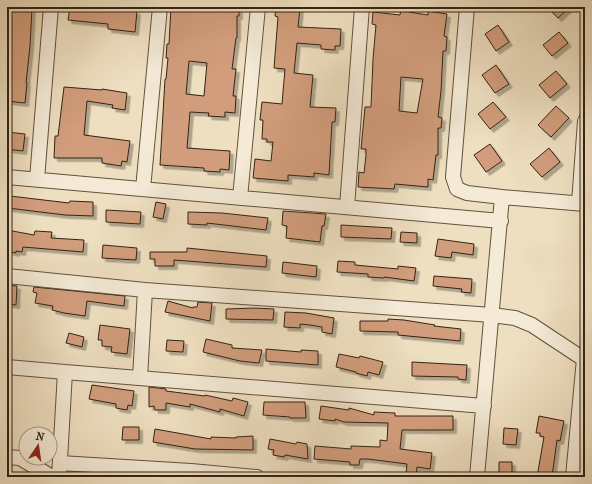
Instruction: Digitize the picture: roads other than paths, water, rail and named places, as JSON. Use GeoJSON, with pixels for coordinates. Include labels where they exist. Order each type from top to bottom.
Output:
{"type":"FeatureCollection","features":[{"type":"Feature","properties":{"kind":"street"},"geometry":{"type":"LineString","coordinates":[[37,179],[51,7]]}},
{"type":"Feature","properties":{"kind":"street"},"geometry":{"type":"LineString","coordinates":[[143,189],[160,7]]}},
{"type":"Feature","properties":{"kind":"street"},"geometry":{"type":"LineString","coordinates":[[240,198],[258,7]]}},
{"type":"Feature","properties":{"kind":"street"},"geometry":{"type":"LineString","coordinates":[[347,207],[362,7]]}},
{"type":"Feature","properties":{"kind":"street"},"geometry":{"type":"LineString","coordinates":[[467,7],[453,178],[457,189],[467,193],[582,204],[585,121]]}},
{"type":"Feature","properties":{"kind":"street"},"geometry":{"type":"LineString","coordinates":[[7,177],[501,221]]}},
{"type":"Feature","properties":{"kind":"street"},"geometry":{"type":"LineString","coordinates":[[477,477],[502,197]]}},
{"type":"Feature","properties":{"kind":"street"},"geometry":{"type":"LineString","coordinates":[[7,276],[145,290],[492,315],[515,318],[532,326],[584,360],[574,477]]}},
{"type":"Feature","properties":{"kind":"street"},"geometry":{"type":"LineString","coordinates":[[140,378],[145,290]]}},
{"type":"Feature","properties":{"kind":"street"},"geometry":{"type":"LineString","coordinates":[[7,367],[484,406]]}},
{"type":"Feature","properties":{"kind":"street"},"geometry":{"type":"LineString","coordinates":[[65,372],[59,470],[191,471],[257,477]]}},
{"type":"Feature","properties":{"kind":"street"},"geometry":{"type":"LineString","coordinates":[[7,457],[20,458],[52,477]]}}]}
